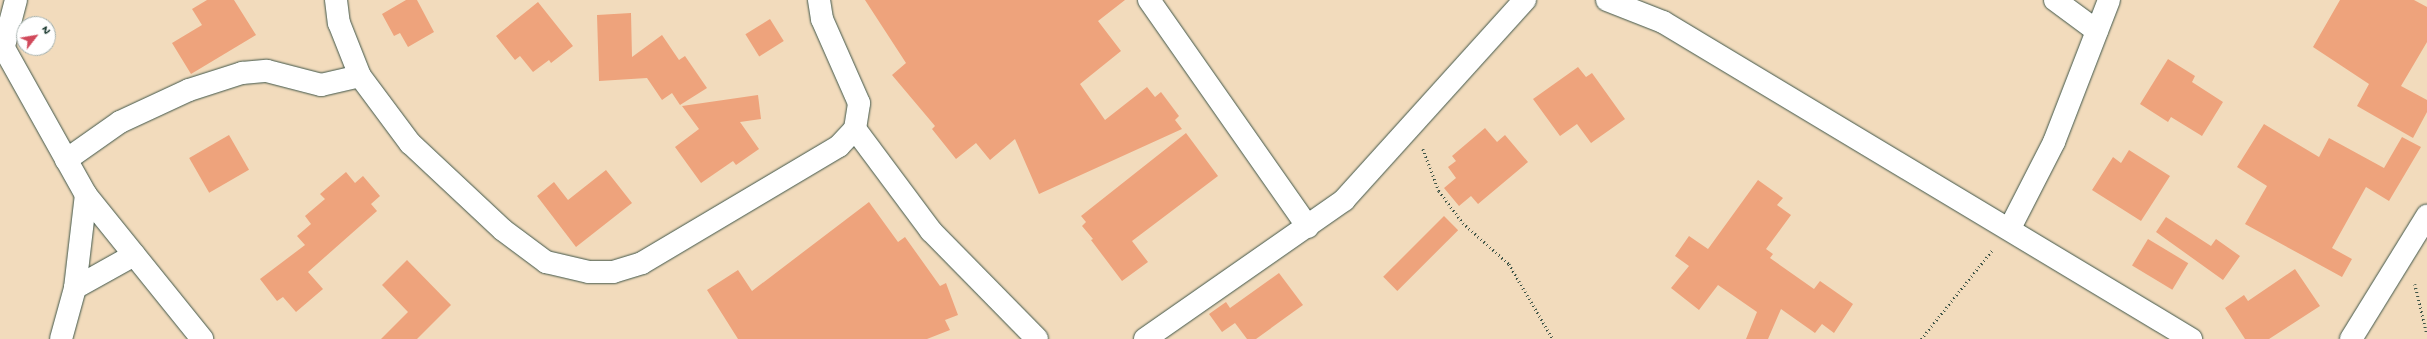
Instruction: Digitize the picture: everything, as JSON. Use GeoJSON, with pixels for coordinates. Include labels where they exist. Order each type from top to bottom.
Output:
{"type":"FeatureCollection","features":[{"type":"Feature","properties":{"kind":"street"},"geometry":{"type":"LineString","coordinates":[[16,0],[2,44],[86,195],[202,339]]}},
{"type":"Feature","properties":{"kind":"street"},"geometry":{"type":"LineString","coordinates":[[336,0],[339,23],[360,76],[410,143],[504,230],[546,262],[589,272],[613,272],[642,263],[839,146],[855,129],[859,103],[822,18],[819,0]]}},
{"type":"Feature","properties":{"kind":"street"},"geometry":{"type":"LineString","coordinates":[[1149,0],[1308,227]]}},
{"type":"Feature","properties":{"kind":"street"},"geometry":{"type":"LineString","coordinates":[[1145,339],[1308,227],[1344,200],[1524,0]]}},
{"type":"Feature","properties":{"kind":"street"},"geometry":{"type":"LineString","coordinates":[[1607,0],[1663,22],[2010,228],[2191,339]]}},
{"type":"Feature","properties":{"kind":"street"},"geometry":{"type":"LineString","coordinates":[[2055,0],[2097,31]]}},
{"type":"Feature","properties":{"kind":"street"},"geometry":{"type":"LineString","coordinates":[[2010,228],[2054,142],[2109,0]]}},
{"type":"Feature","properties":{"kind":"street"},"geometry":{"type":"LineString","coordinates":[[66,160],[120,122],[189,90],[242,73],[267,71],[321,85],[360,76]]}},
{"type":"Feature","properties":{"kind":"street"},"geometry":{"type":"LineString","coordinates":[[855,129],[931,231],[1037,339]]}},
{"type":"Feature","properties":{"kind":"street"},"geometry":{"type":"LineString","coordinates":[[62,339],[75,288],[86,195]]}},
{"type":"Feature","properties":{"kind":"street"},"geometry":{"type":"LineString","coordinates":[[2351,339],[2427,216]]}},
{"type":"Feature","properties":{"kind":"street"},"geometry":{"type":"LineString","coordinates":[[75,288],[134,255]]}},
{"type":"Feature","properties":{"kind":"path"},"geometry":{"type":"LineString","coordinates":[[1414,124],[1438,191],[1463,223],[1508,264],[1552,339]]}},
{"type":"Feature","properties":{"kind":"path"},"geometry":{"type":"LineString","coordinates":[[1921,339],[2010,228]]}},
{"type":"Feature","properties":{"kind":"path"},"geometry":{"type":"LineString","coordinates":[[2407,248],[2427,334]]}},
{"type":"Feature","properties":{"kind":"building"},"geometry":{"type":"Polygon","coordinates":[[[207,0],[234,0],[256,35],[191,74],[172,43],[202,25],[192,9],[207,0]]]}},
{"type":"Feature","properties":{"kind":"building"},"geometry":{"type":"Polygon","coordinates":[[[406,0],[417,0],[434,32],[408,47],[400,33],[394,36],[382,14],[406,0]]]}},
{"type":"Feature","properties":{"kind":"building"},"geometry":{"type":"Polygon","coordinates":[[[865,0],[1125,0],[1098,21],[1121,51],[1080,84],[1105,120],[1147,87],[1155,97],[1161,92],[1179,116],[1175,120],[1182,129],[1039,194],[1015,139],[990,160],[976,143],[956,159],[932,129],[935,126],[892,75],[906,63],[865,0]]]}},
{"type":"Feature","properties":{"kind":"building"},"geometry":{"type":"Polygon","coordinates":[[[2340,0],[2414,0],[2427,7],[2427,42],[2401,86],[2427,100],[2427,112],[2413,138],[2357,106],[2369,84],[2313,47],[2340,0]]]}},
{"type":"Feature","properties":{"kind":"building"},"geometry":{"type":"Polygon","coordinates":[[[538,2],[573,46],[551,63],[549,60],[533,72],[520,56],[515,60],[496,36],[538,2]]]}},
{"type":"Feature","properties":{"kind":"building"},"geometry":{"type":"Polygon","coordinates":[[[631,13],[632,57],[662,35],[679,60],[685,56],[707,88],[680,105],[672,93],[662,100],[647,78],[599,81],[597,15],[631,13]]]}},
{"type":"Feature","properties":{"kind":"building"},"geometry":{"type":"Polygon","coordinates":[[[770,19],[784,41],[759,56],[745,34],[770,19]]]}},
{"type":"Feature","properties":{"kind":"building"},"geometry":{"type":"Polygon","coordinates":[[[2168,59],[2195,76],[2192,82],[2223,102],[2202,136],[2171,117],[2168,122],[2140,104],[2168,59]]]}},
{"type":"Feature","properties":{"kind":"building"},"geometry":{"type":"Polygon","coordinates":[[[1578,67],[1586,77],[1592,73],[1625,119],[1591,143],[1577,124],[1560,136],[1533,99],[1578,67]]]}},
{"type":"Feature","properties":{"kind":"building"},"geometry":{"type":"Polygon","coordinates":[[[758,95],[761,119],[740,122],[759,149],[736,165],[733,161],[701,183],[675,147],[699,129],[682,106],[758,95]]]}},
{"type":"Feature","properties":{"kind":"building"},"geometry":{"type":"Polygon","coordinates":[[[2264,124],[2319,157],[2329,138],[2384,168],[2402,137],[2421,147],[2389,201],[2366,187],[2332,248],[2352,259],[2342,277],[2245,224],[2267,186],[2237,167],[2264,124]]]}},
{"type":"Feature","properties":{"kind":"building"},"geometry":{"type":"Polygon","coordinates":[[[1485,128],[1497,142],[1505,135],[1528,162],[1478,204],[1471,196],[1459,206],[1444,188],[1456,178],[1448,167],[1456,161],[1452,156],[1485,128]]]}},
{"type":"Feature","properties":{"kind":"building"},"geometry":{"type":"Polygon","coordinates":[[[1186,133],[1218,176],[1132,241],[1148,262],[1122,281],[1091,240],[1093,239],[1082,226],[1086,222],[1081,216],[1186,133]]]}},
{"type":"Feature","properties":{"kind":"building"},"geometry":{"type":"Polygon","coordinates":[[[229,135],[249,170],[209,193],[189,158],[229,135]]]}},
{"type":"Feature","properties":{"kind":"building"},"geometry":{"type":"Polygon","coordinates":[[[2129,150],[2170,176],[2141,221],[2092,190],[2113,157],[2121,163],[2129,150]]]}},
{"type":"Feature","properties":{"kind":"building"},"geometry":{"type":"Polygon","coordinates":[[[606,170],[632,203],[576,247],[537,196],[554,182],[568,200],[606,170]]]}},
{"type":"Feature","properties":{"kind":"building"},"geometry":{"type":"Polygon","coordinates":[[[346,172],[355,183],[363,176],[380,196],[371,204],[377,211],[308,272],[323,289],[296,312],[283,297],[277,301],[260,279],[305,245],[297,236],[311,224],[305,216],[325,199],[320,194],[346,172]]]}},
{"type":"Feature","properties":{"kind":"building"},"geometry":{"type":"Polygon","coordinates":[[[1758,180],[1783,198],[1777,205],[1791,215],[1766,249],[1773,254],[1770,258],[1814,289],[1820,281],[1853,304],[1834,333],[1822,324],[1815,333],[1781,309],[1768,339],[1746,339],[1757,312],[1718,285],[1699,310],[1671,288],[1689,266],[1675,256],[1689,236],[1708,249],[1758,180]]]}},
{"type":"Feature","properties":{"kind":"building"},"geometry":{"type":"Polygon","coordinates":[[[869,202],[898,242],[905,237],[940,286],[946,283],[958,315],[945,320],[950,330],[927,339],[738,339],[707,290],[738,270],[752,291],[869,202]]]}},
{"type":"Feature","properties":{"kind":"building"},"geometry":{"type":"Polygon","coordinates":[[[1444,216],[1458,230],[1397,291],[1383,277],[1444,216]]]}},
{"type":"Feature","properties":{"kind":"building"},"geometry":{"type":"Polygon","coordinates":[[[2166,217],[2211,246],[2216,239],[2240,256],[2223,280],[2156,232],[2166,217]]]}},
{"type":"Feature","properties":{"kind":"building"},"geometry":{"type":"Polygon","coordinates":[[[2148,239],[2188,263],[2172,290],[2132,266],[2148,239]]]}},
{"type":"Feature","properties":{"kind":"building"},"geometry":{"type":"Polygon","coordinates":[[[407,260],[451,305],[417,339],[381,339],[408,312],[382,285],[407,260]]]}},
{"type":"Feature","properties":{"kind":"building"},"geometry":{"type":"Polygon","coordinates":[[[2295,269],[2320,306],[2269,339],[2245,339],[2225,308],[2244,295],[2248,301],[2295,269]]]}},
{"type":"Feature","properties":{"kind":"building"},"geometry":{"type":"Polygon","coordinates":[[[1279,273],[1303,305],[1256,339],[1247,339],[1235,323],[1222,332],[1209,314],[1226,302],[1230,308],[1279,273]]]}}]}
